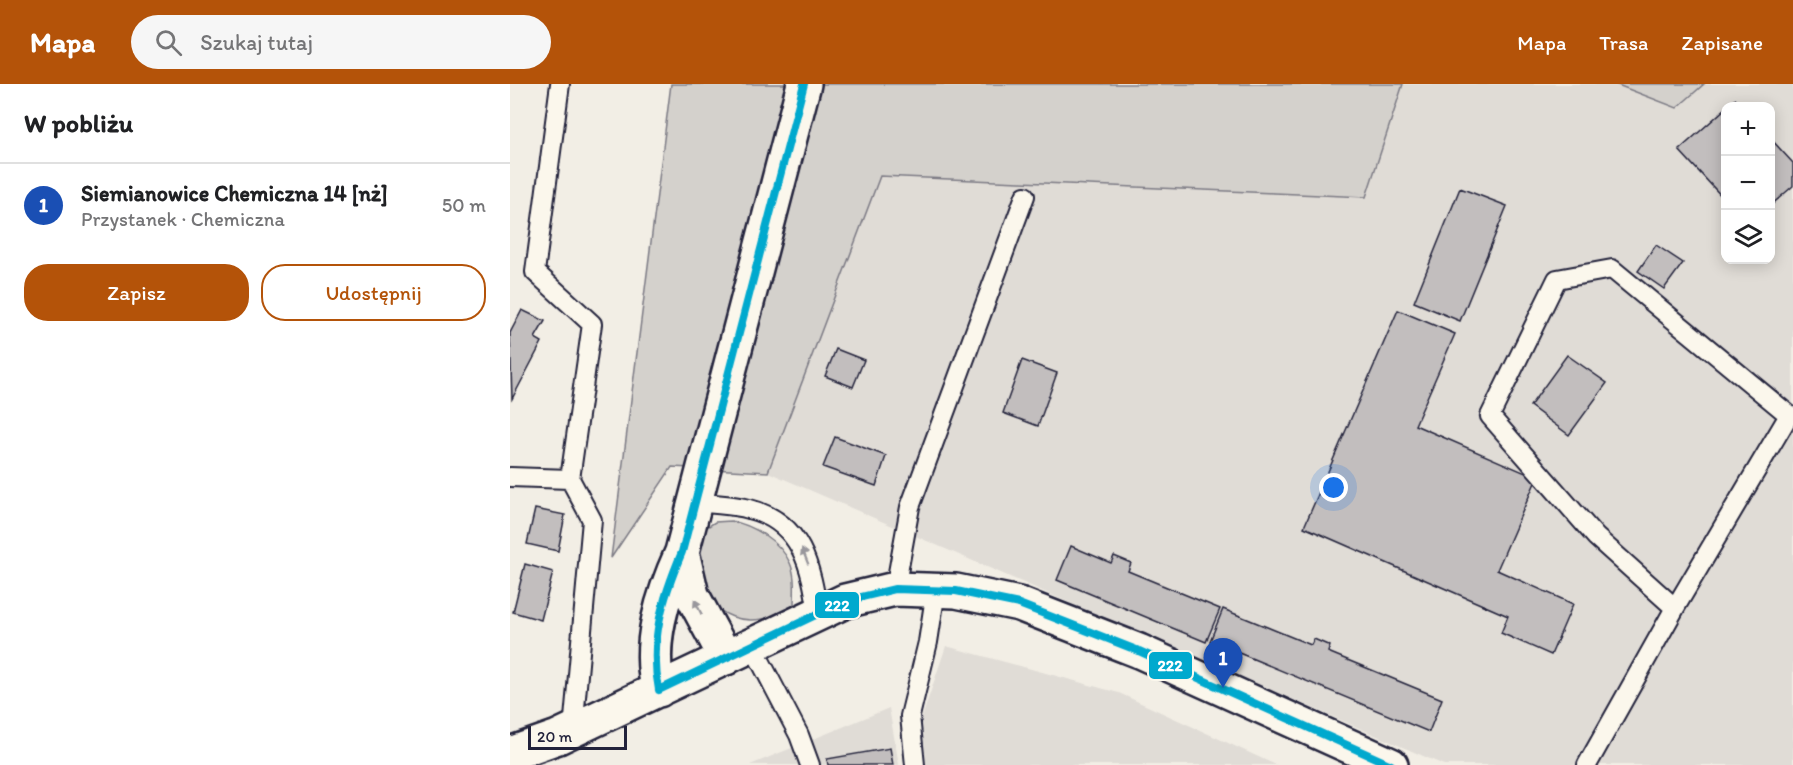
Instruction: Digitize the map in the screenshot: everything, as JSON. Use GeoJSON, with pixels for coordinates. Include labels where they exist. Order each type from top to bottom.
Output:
{"type":"FeatureCollection","features":[{"type":"Feature","properties":{"kind":"street"},"geometry":{"type":"LineString","coordinates":[[659,690],[655,675],[654,648],[669,582],[682,552],[804,84]]}},
{"type":"Feature","properties":{"kind":"street"},"geometry":{"type":"LineString","coordinates":[[682,552],[692,595],[739,651]]}},
{"type":"Feature","properties":{"kind":"street"},"geometry":{"type":"LineString","coordinates":[[510,754],[573,730],[818,613],[869,593],[895,589],[956,591],[1019,604],[1149,656],[1391,765]]}},
{"type":"Feature","properties":{"kind":"lane"},"geometry":{"type":"LineString","coordinates":[[561,84],[535,272],[592,324],[570,479],[592,519],[573,730]]}},
{"type":"Feature","properties":{"kind":"lane"},"geometry":{"type":"LineString","coordinates":[[895,589],[910,507],[1025,196]]}},
{"type":"Feature","properties":{"kind":"lane"},"geometry":{"type":"LineString","coordinates":[[1587,765],[1674,608],[1789,415],[1612,269],[1557,279],[1490,416],[1596,537],[1674,608]]}},
{"type":"Feature","properties":{"kind":"lane"},"geometry":{"type":"LineString","coordinates":[[510,477],[570,479]]}},
{"type":"Feature","properties":{"kind":"lane"},"geometry":{"type":"LineString","coordinates":[[694,501],[749,508],[769,517],[794,536],[809,567],[818,613]]}},
{"type":"Feature","properties":{"kind":"lane"},"geometry":{"type":"LineString","coordinates":[[915,765],[910,716],[928,642],[936,590]]}},
{"type":"Feature","properties":{"kind":"lane"},"geometry":{"type":"LineString","coordinates":[[739,651],[799,735],[810,765]]}},
{"type":"Feature","properties":{"kind":"shaded area"},"geometry":{"type":"Polygon","coordinates":[[[671,84],[1403,84],[1366,197],[880,176],[768,472],[672,467],[611,558],[671,84]]]}},
{"type":"Feature","properties":{"kind":"shaded area"},"geometry":{"type":"Polygon","coordinates":[[[1403,84],[1615,84],[1677,108],[1704,84],[1793,84],[1793,765],[1444,765],[768,472],[880,176],[1365,197],[1403,84]]]}},
{"type":"Feature","properties":{"kind":"shaded area"},"geometry":{"type":"Polygon","coordinates":[[[1615,84],[1704,84],[1677,108],[1615,84]]]}},
{"type":"Feature","properties":{"kind":"shaded area"},"geometry":{"type":"Polygon","coordinates":[[[731,521],[757,530],[780,548],[790,563],[793,573],[794,605],[763,619],[747,620],[733,617],[720,610],[710,599],[702,585],[698,566],[704,529],[715,522],[731,521]]]}},
{"type":"Feature","properties":{"kind":"shaded area"},"geometry":{"type":"Polygon","coordinates":[[[946,646],[1119,693],[1276,765],[926,765],[919,726],[946,646]]]}},
{"type":"Feature","properties":{"kind":"shaded area"},"geometry":{"type":"Polygon","coordinates":[[[889,708],[899,765],[750,765],[889,708]]]}},
{"type":"Feature","properties":{"kind":"building"},"geometry":{"type":"Polygon","coordinates":[[[1721,112],[1721,196],[1679,150],[1721,112]]]}},
{"type":"Feature","properties":{"kind":"building"},"geometry":{"type":"Polygon","coordinates":[[[1775,143],[1793,163],[1793,186],[1775,202],[1775,143]]]}},
{"type":"Feature","properties":{"kind":"building"},"geometry":{"type":"Polygon","coordinates":[[[1460,188],[1507,206],[1460,321],[1414,302],[1460,188]]]}},
{"type":"Feature","properties":{"kind":"building"},"geometry":{"type":"Polygon","coordinates":[[[1656,245],[1683,263],[1664,289],[1638,271],[1656,245]]]}},
{"type":"Feature","properties":{"kind":"building"},"geometry":{"type":"Polygon","coordinates":[[[522,310],[545,321],[535,338],[542,342],[512,399],[510,333],[522,310]]]}},
{"type":"Feature","properties":{"kind":"building"},"geometry":{"type":"Polygon","coordinates":[[[1398,310],[1455,334],[1415,425],[1537,478],[1497,570],[1573,604],[1551,655],[1501,633],[1508,616],[1304,527],[1398,310]]]}},
{"type":"Feature","properties":{"kind":"building"},"geometry":{"type":"Polygon","coordinates":[[[836,349],[864,360],[853,387],[825,376],[836,349]]]}},
{"type":"Feature","properties":{"kind":"building"},"geometry":{"type":"Polygon","coordinates":[[[1567,355],[1607,383],[1569,435],[1530,406],[1567,355]]]}},
{"type":"Feature","properties":{"kind":"building"},"geometry":{"type":"Polygon","coordinates":[[[1022,360],[1057,373],[1038,426],[1003,413],[1022,360]]]}},
{"type":"Feature","properties":{"kind":"building"},"geometry":{"type":"Polygon","coordinates":[[[835,437],[886,456],[876,486],[823,467],[835,437]]]}},
{"type":"Feature","properties":{"kind":"building"},"geometry":{"type":"Polygon","coordinates":[[[535,509],[565,515],[558,551],[527,544],[535,509]]]}},
{"type":"Feature","properties":{"kind":"building"},"geometry":{"type":"Polygon","coordinates":[[[1071,546],[1111,563],[1114,556],[1131,563],[1128,571],[1220,609],[1206,642],[1057,580],[1071,546]]]}},
{"type":"Feature","properties":{"kind":"building"},"geometry":{"type":"Polygon","coordinates":[[[525,564],[553,572],[541,620],[513,612],[525,564]]]}},
{"type":"Feature","properties":{"kind":"building"},"geometry":{"type":"Polygon","coordinates":[[[1223,609],[1311,645],[1314,639],[1330,646],[1328,652],[1442,699],[1429,732],[1210,641],[1223,609]]]}},
{"type":"Feature","properties":{"kind":"building"},"geometry":{"type":"Polygon","coordinates":[[[890,748],[893,765],[828,765],[827,759],[890,748]]]}},
{"type":"Feature","properties":{"kind":"transit line","name":"222"},"geometry":{"type":"LineString","coordinates":[[659,690],[656,654],[664,603],[682,552],[804,84]]}},
{"type":"Feature","properties":{"kind":"transit line","name":"222"},"geometry":{"type":"LineString","coordinates":[[659,690],[845,601],[895,589],[956,591],[1019,604],[1139,651],[1391,765]]}},
{"type":"Feature","properties":{"kind":"place","name":"Siemianowice Chemiczna 14 [nż]"},"geometry":{"type":"Point","coordinates":[1223,688]}}]}
